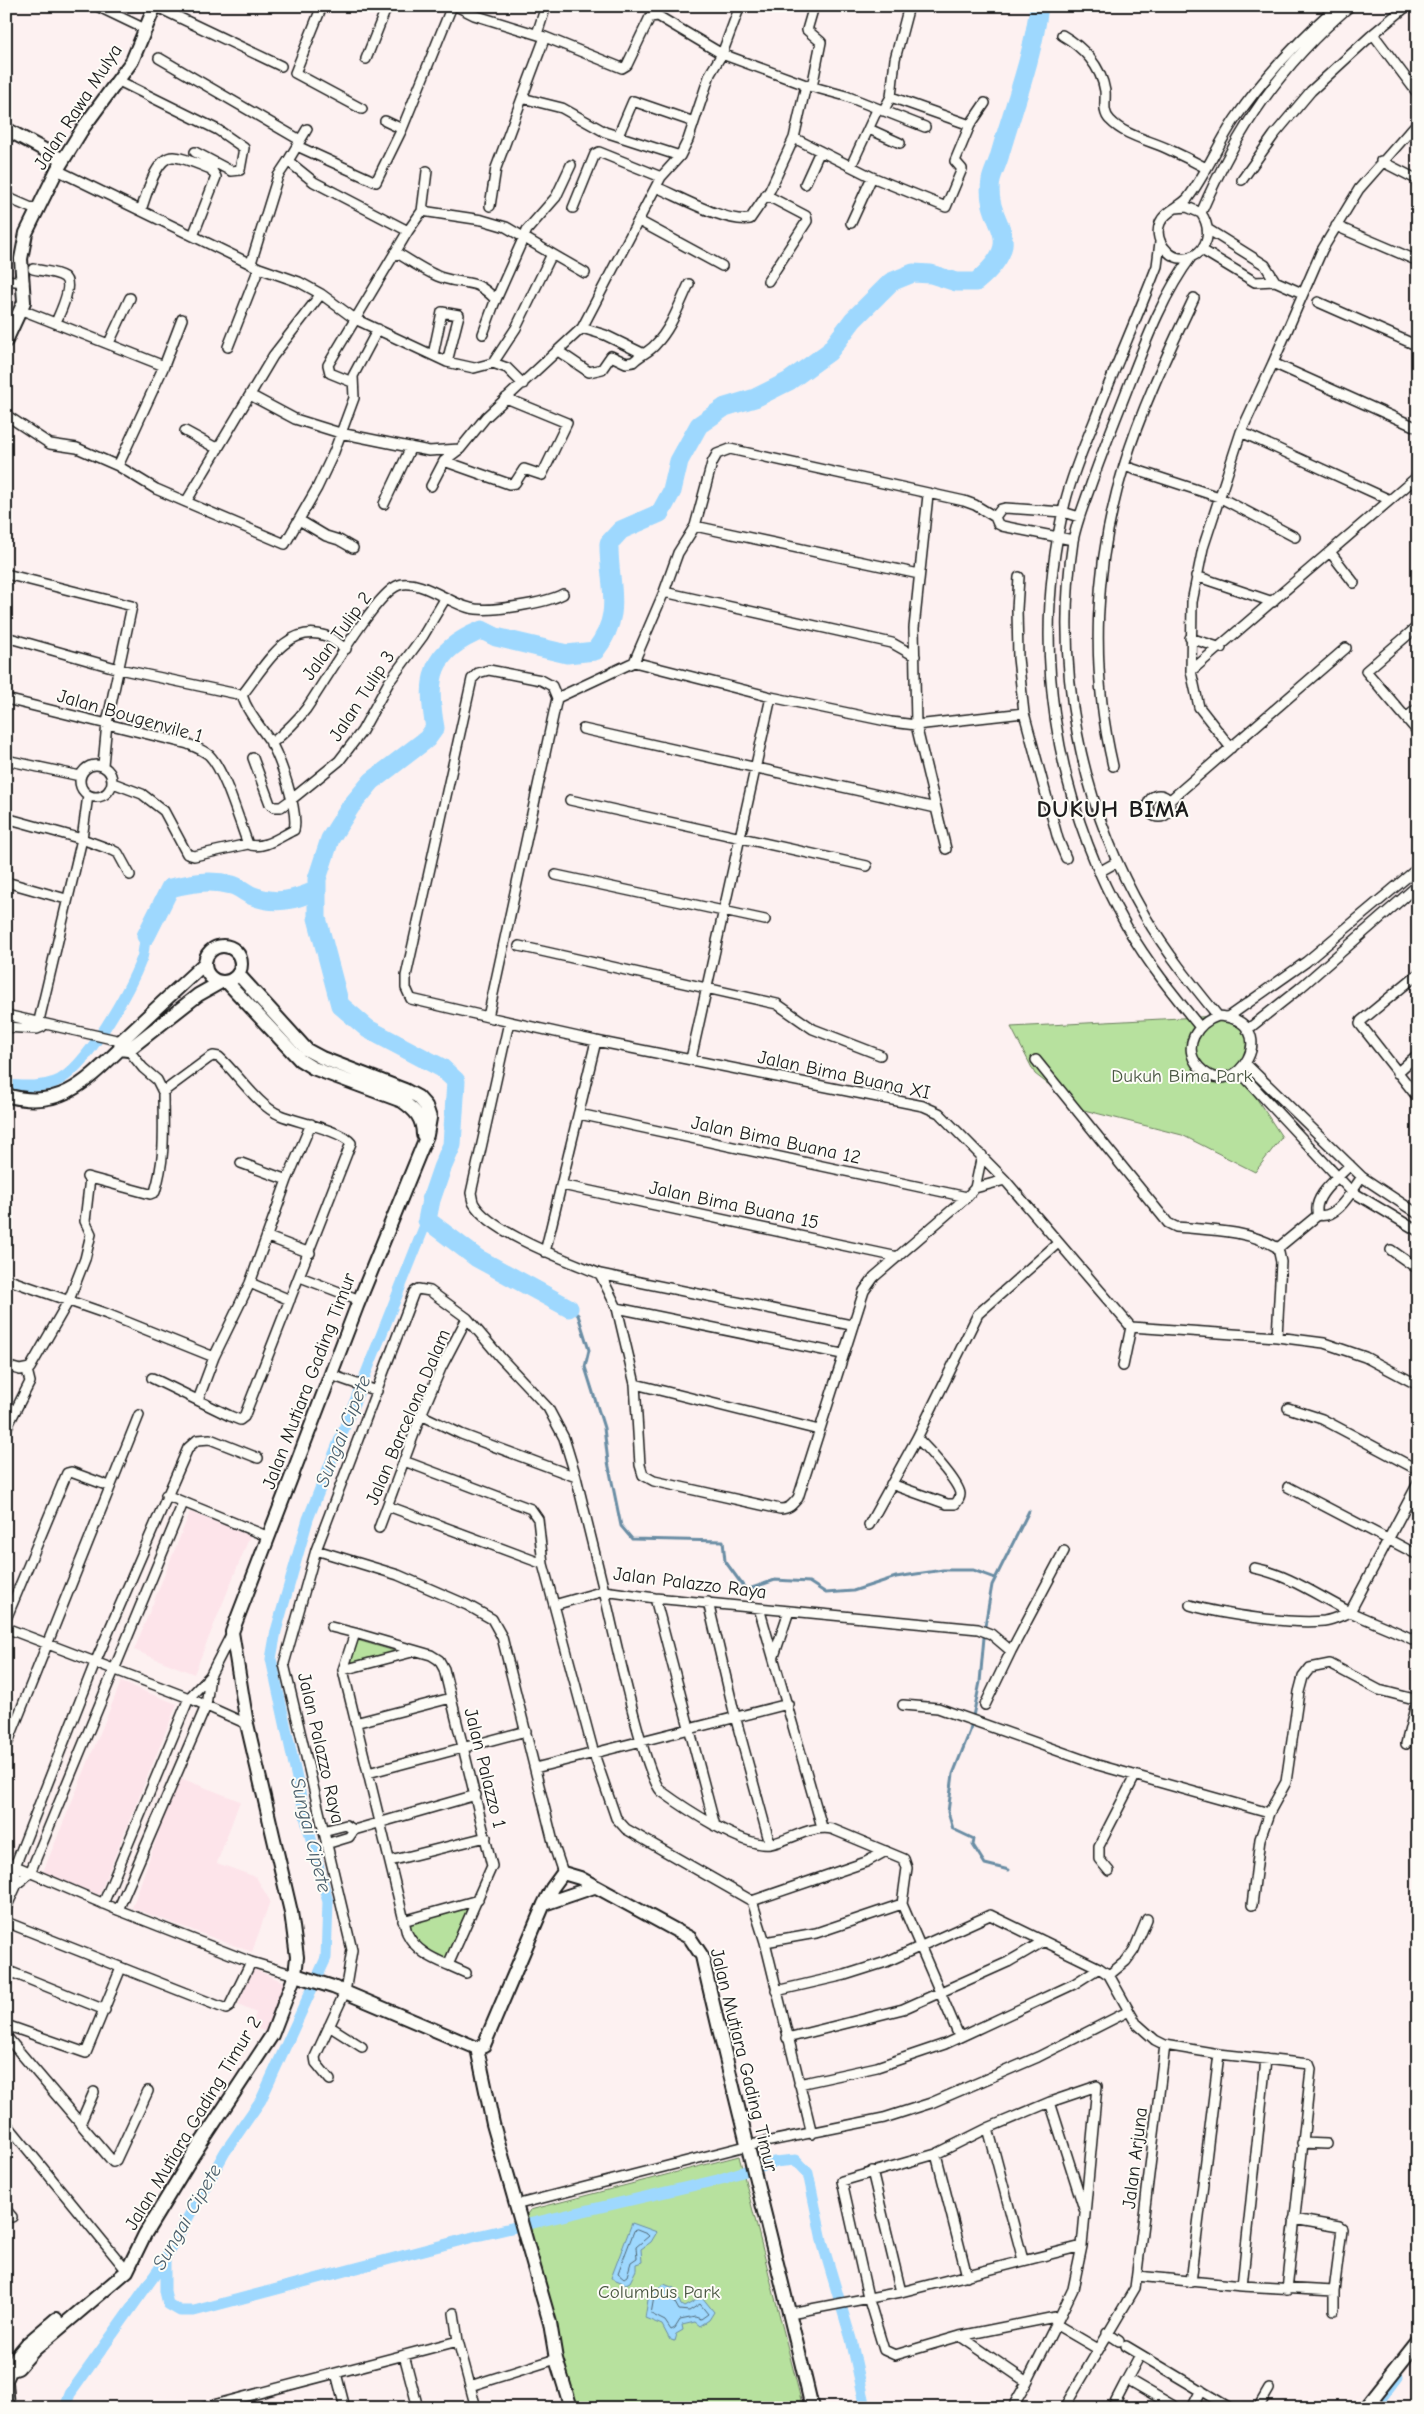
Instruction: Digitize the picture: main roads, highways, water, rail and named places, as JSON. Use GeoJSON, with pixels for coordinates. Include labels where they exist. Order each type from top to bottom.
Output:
{"type":"FeatureCollection","features":[{"type":"Feature","properties":{"kind":"main road","name":"Jalan Rawa Mulya"},"geometry":{"type":"LineString","coordinates":[[6,341],[22,310],[24,282],[22,249],[36,210],[60,165],[83,128],[132,61],[155,6]]}},
{"type":"Feature","properties":{"kind":"main road"},"geometry":{"type":"LineString","coordinates":[[6,129],[60,165]]}},
{"type":"Feature","properties":{"kind":"main road"},"geometry":{"type":"LineString","coordinates":[[6,1094],[42,1100],[64,1095],[98,1071],[205,963],[209,953],[217,947],[232,948],[241,960],[238,974],[198,995],[123,1046]]}},
{"type":"Feature","properties":{"kind":"main road"},"geometry":{"type":"LineString","coordinates":[[205,963],[209,975],[224,982]]}},
{"type":"Feature","properties":{"kind":"main road","name":"Jalan Mutiara Gading Timur"},"geometry":{"type":"LineString","coordinates":[[238,974],[307,1050],[322,1058],[405,1090],[418,1098],[426,1106],[430,1118],[429,1128],[360,1300],[232,1632],[247,1724],[291,1912],[299,1976]]}},
{"type":"Feature","properties":{"kind":"main road","name":"Jalan Mutiara Gading Timur"},"geometry":{"type":"LineString","coordinates":[[224,982],[305,1064],[390,1095],[412,1108],[422,1121],[422,1143]]}},
{"type":"Feature","properties":{"kind":"main road","name":"Jalan Mutiara Gading Timur"},"geometry":{"type":"LineString","coordinates":[[544,1904],[563,1872],[580,1878],[690,1938],[698,1946],[812,2408]]}},
{"type":"Feature","properties":{"kind":"main road"},"geometry":{"type":"LineString","coordinates":[[299,1976],[346,1992],[477,2048],[484,2045],[544,1904],[594,1887]]}},
{"type":"Feature","properties":{"kind":"main road","name":"Jalan Mutiara Gading Timur 2"},"geometry":{"type":"LineString","coordinates":[[8,2408],[8,2377],[34,2350],[127,2266],[193,2155],[272,2035],[299,1976]]}},
{"type":"Feature","properties":{"kind":"main road"},"geometry":{"type":"LineString","coordinates":[[477,2048],[493,2124],[524,2238],[550,2323],[556,2359],[571,2408]]}},
{"type":"Feature","properties":{"kind":"main road"},"geometry":{"type":"LineString","coordinates":[[1368,2403],[1418,2341]]}},
{"type":"Feature","properties":{"kind":"water"},"geometry":{"type":"Polygon","coordinates":[[[632,2223],[657,2232],[651,2242],[641,2249],[642,2262],[636,2264],[636,2270],[630,2282],[626,2284],[611,2278],[632,2223]]]}},
{"type":"Feature","properties":{"kind":"water"},"geometry":{"type":"Polygon","coordinates":[[[664,2284],[674,2288],[681,2305],[684,2307],[702,2297],[714,2312],[709,2320],[700,2326],[695,2322],[682,2325],[683,2330],[676,2334],[674,2341],[670,2340],[662,2325],[645,2318],[649,2294],[664,2284]]]}},
{"type":"Feature","properties":{"kind":"waterway"},"geometry":{"type":"LineString","coordinates":[[569,1308],[477,1258],[427,1220],[431,1200],[452,1145],[456,1081],[442,1068],[368,1029],[340,1005],[317,918],[317,879],[330,839],[351,806],[372,781],[427,739],[435,728],[432,710],[432,680],[442,657],[451,647],[482,630],[496,637],[567,654],[595,651],[610,624],[612,611],[613,598],[609,543],[621,530],[660,513],[672,491],[679,461],[699,425],[725,407],[755,398],[789,381],[829,352],[853,320],[891,282],[913,273],[931,274],[956,282],[976,282],[992,266],[1001,253],[1003,241],[1002,231],[990,196],[991,180],[1028,63],[1039,6]]}},
{"type":"Feature","properties":{"kind":"waterway"},"geometry":{"type":"LineString","coordinates":[[146,936],[170,888],[193,883],[216,882],[235,886],[261,899],[278,901],[293,899],[317,890]]}},
{"type":"Feature","properties":{"kind":"waterway"},"geometry":{"type":"LineString","coordinates":[[6,1085],[31,1086],[49,1084],[67,1074],[80,1062],[106,1027],[128,989],[142,958],[146,936]]}},
{"type":"Feature","properties":{"kind":"waterway","name":"Sungai Cipete"},"geometry":{"type":"LineString","coordinates":[[65,2408],[70,2394],[159,2269],[225,2152],[261,2100],[326,1958],[328,1902],[306,1820],[271,1659],[276,1631],[308,1519],[427,1220]]}},
{"type":"Feature","properties":{"kind":"waterway"},"geometry":{"type":"LineString","coordinates":[[569,1308],[578,1315],[589,1350],[585,1367],[604,1428],[608,1462],[621,1526],[632,1539],[723,1541],[725,1561],[746,1590],[775,1580],[809,1582],[826,1593],[853,1591],[896,1577],[943,1570],[973,1570],[995,1578]]}},
{"type":"Feature","properties":{"kind":"waterway"},"geometry":{"type":"LineString","coordinates":[[1009,1870],[985,1864],[973,1845],[974,1839],[953,1829],[948,1812],[953,1774],[970,1731],[980,1682],[985,1626],[992,1585],[1029,1511]]}},
{"type":"Feature","properties":{"kind":"waterway"},"geometry":{"type":"LineString","coordinates":[[720,2179],[774,2162],[796,2160],[808,2173],[823,2245],[851,2339],[866,2408]]}},
{"type":"Feature","properties":{"kind":"waterway"},"geometry":{"type":"LineString","coordinates":[[165,2260],[165,2291],[168,2304],[180,2311],[194,2311],[477,2236],[726,2178]]}},
{"type":"Feature","properties":{"kind":"waterway"},"geometry":{"type":"LineString","coordinates":[[1374,2408],[1398,2376]]}},
{"type":"Feature","properties":{"kind":"district","name":"DUKUH BIMA"},"geometry":{"type":"Point","coordinates":[1113,809]}},
{"type":"Feature","properties":{"kind":"park label","name":"Dukuh Bima Park"},"geometry":{"type":"Point","coordinates":[1182,1076]}},
{"type":"Feature","properties":{"kind":"park label","name":"Columbus Park"},"geometry":{"type":"Point","coordinates":[659,2292]}}]}
